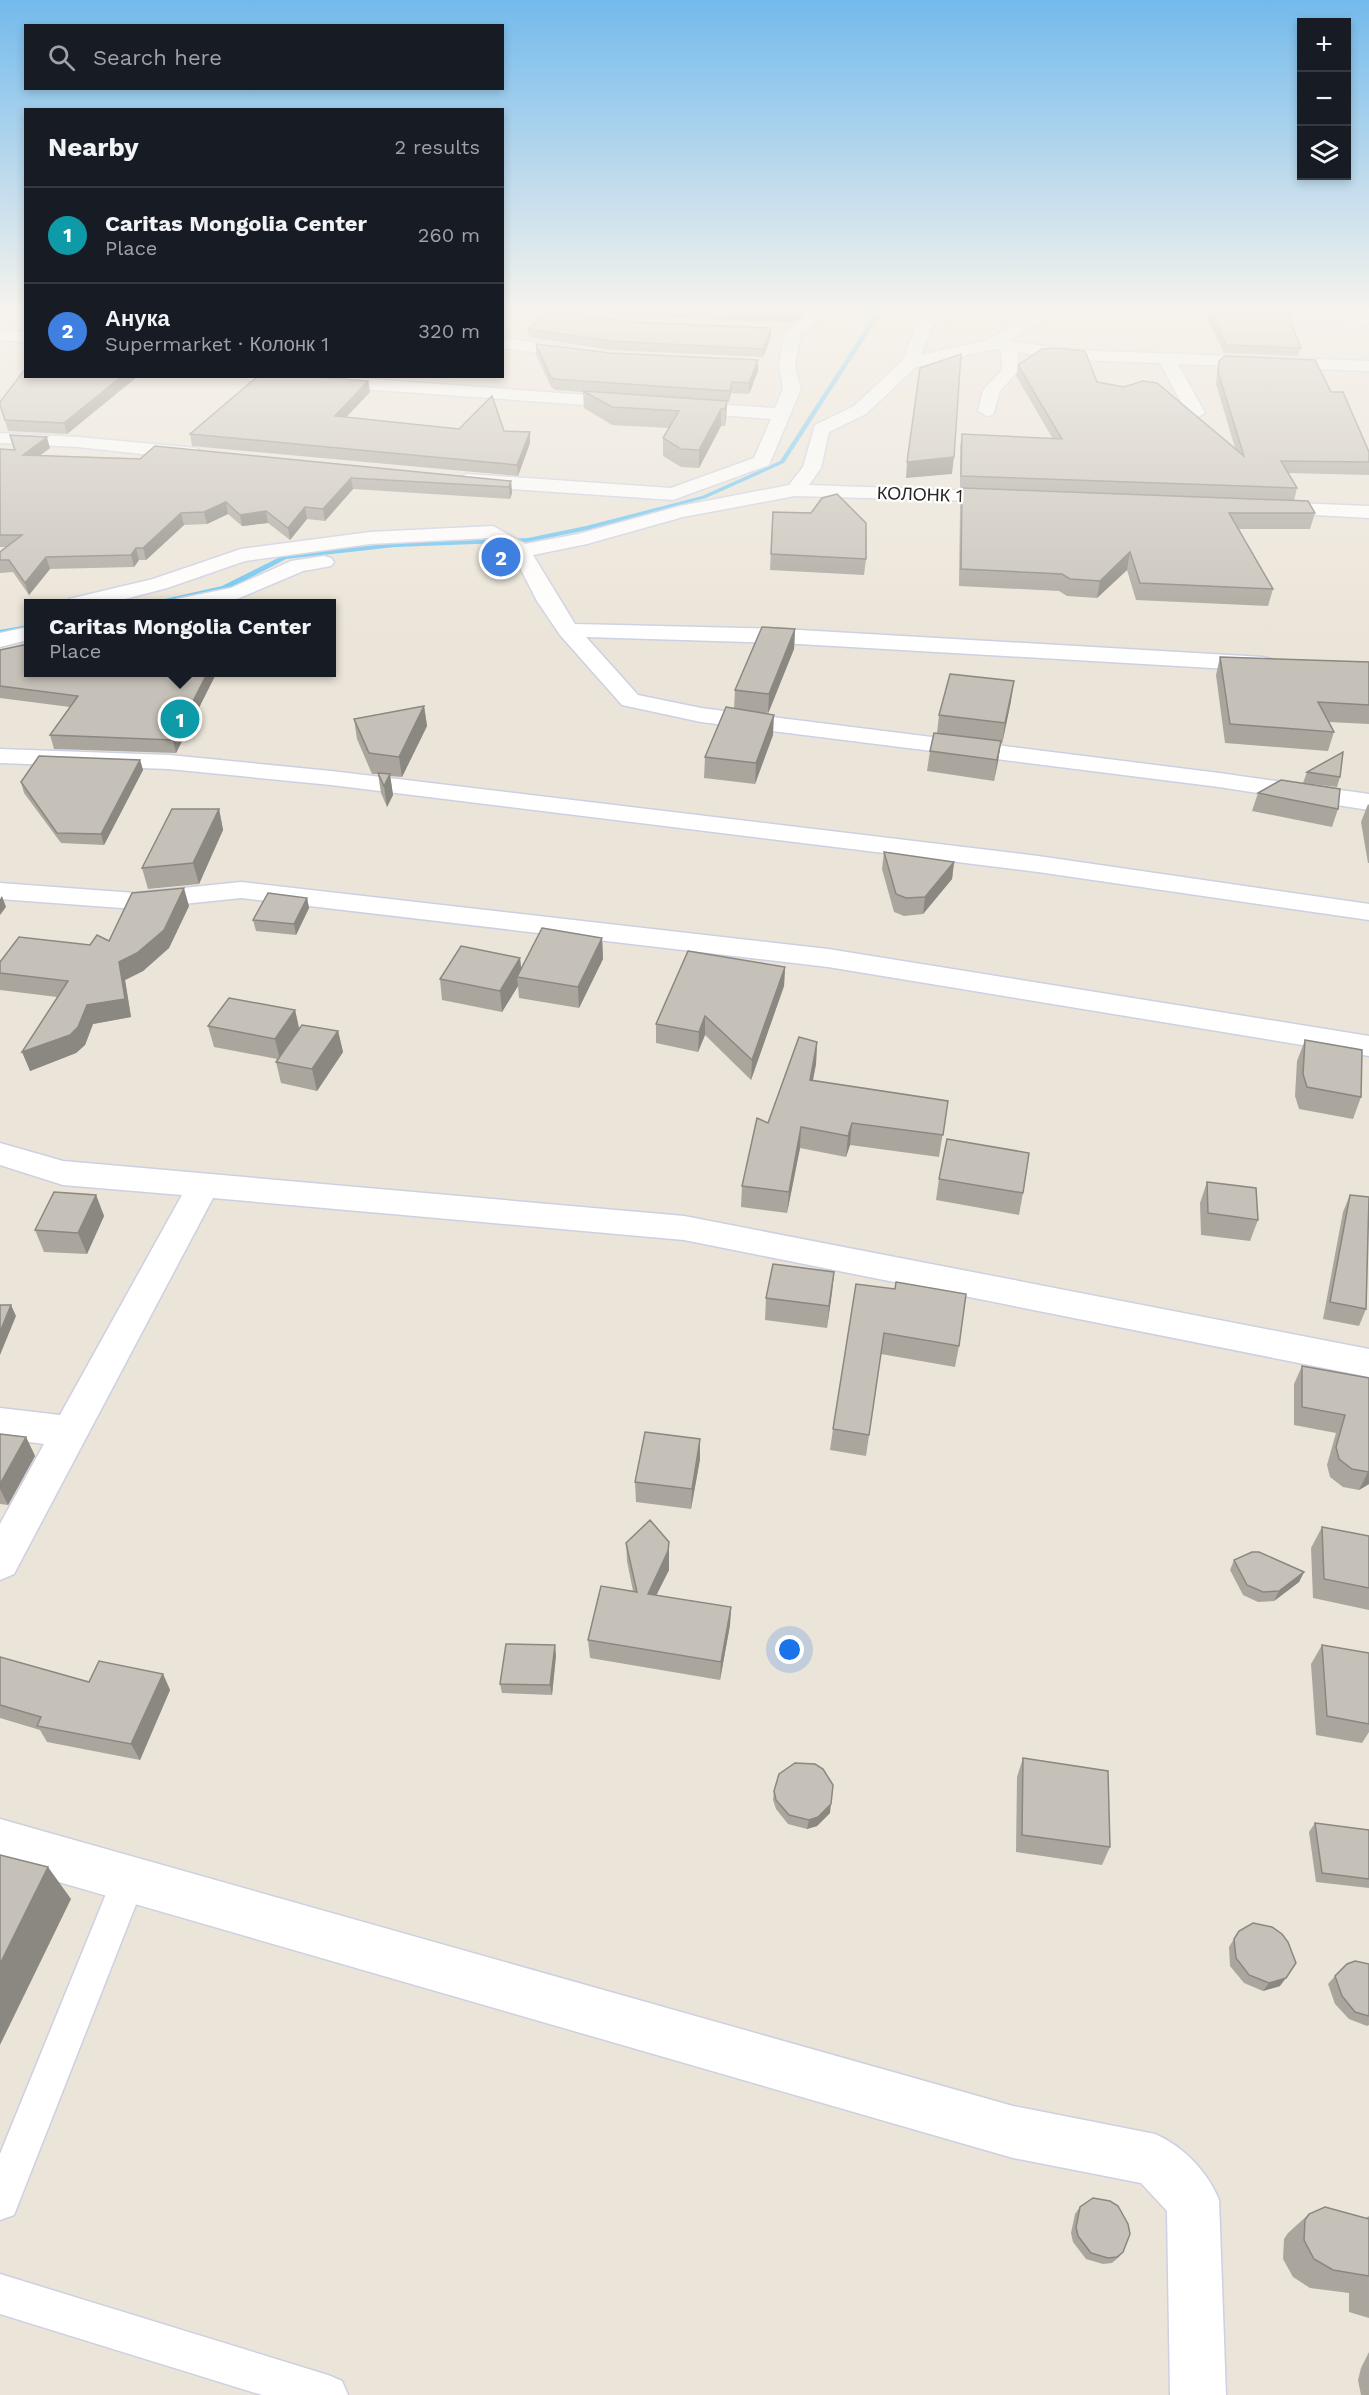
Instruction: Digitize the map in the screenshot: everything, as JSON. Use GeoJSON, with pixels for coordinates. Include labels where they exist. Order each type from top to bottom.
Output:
{"type":"FeatureCollection","features":[{"type":"Feature","properties":{"kind":"street"},"geometry":{"type":"LineString","coordinates":[[447,478],[673,494],[762,460],[778,421]]}},
{"type":"Feature","properties":{"kind":"street"},"geometry":{"type":"LineString","coordinates":[[795,490],[812,468],[821,429],[838,421]]}},
{"type":"Feature","properties":{"kind":"street"},"geometry":{"type":"LineString","coordinates":[[0,438],[78,442],[213,455]]}},
{"type":"Feature","properties":{"kind":"street","name":"КОЛОНК 1"},"geometry":{"type":"LineString","coordinates":[[511,544],[580,540],[680,513],[795,490],[1022,498]]}},
{"type":"Feature","properties":{"kind":"street"},"geometry":{"type":"LineString","coordinates":[[1249,507],[1369,512]]}},
{"type":"Feature","properties":{"kind":"street"},"geometry":{"type":"LineString","coordinates":[[94,599],[160,584],[241,555],[370,538],[493,532],[511,544],[568,630],[630,700],[701,715],[1219,780],[1369,802]]}},
{"type":"Feature","properties":{"kind":"street"},"geometry":{"type":"LineString","coordinates":[[206,599],[237,593],[298,565],[411,551],[489,548],[511,544]]}},
{"type":"Feature","properties":{"kind":"street"},"geometry":{"type":"LineString","coordinates":[[0,619],[24,614]]}},
{"type":"Feature","properties":{"kind":"street"},"geometry":{"type":"LineString","coordinates":[[568,630],[793,636],[1290,666]]}},
{"type":"Feature","properties":{"kind":"street"},"geometry":{"type":"LineString","coordinates":[[0,640],[24,635]]}},
{"type":"Feature","properties":{"kind":"street"},"geometry":{"type":"LineString","coordinates":[[0,756],[169,762],[331,778],[1038,864],[1369,912]]}},
{"type":"Feature","properties":{"kind":"street"},"geometry":{"type":"LineString","coordinates":[[0,891],[135,901],[242,891],[324,900],[828,958],[1369,1046]]}},
{"type":"Feature","properties":{"kind":"street"},"geometry":{"type":"LineString","coordinates":[[0,1154],[63,1173],[684,1228],[1369,1363]]}},
{"type":"Feature","properties":{"kind":"street"},"geometry":{"type":"LineString","coordinates":[[0,1562],[204,1185]]}},
{"type":"Feature","properties":{"kind":"street"},"geometry":{"type":"LineString","coordinates":[[0,1423],[70,1432]]}},
{"type":"Feature","properties":{"kind":"street"},"geometry":{"type":"LineString","coordinates":[[0,1842],[1013,2132],[1155,2160],[1192,2200],[1198,2395]]}},
{"type":"Feature","properties":{"kind":"lane"},"geometry":{"type":"LineString","coordinates":[[0,2201],[129,1879]]}},
{"type":"Feature","properties":{"kind":"lane"},"geometry":{"type":"LineString","coordinates":[[0,2294],[328,2395]]}},
{"type":"Feature","properties":{"kind":"building"},"geometry":{"type":"Polygon","coordinates":[[[20,421],[67,421],[64,423],[20,421]]]}},
{"type":"Feature","properties":{"kind":"building"},"geometry":{"type":"Polygon","coordinates":[[[206,421],[380,421],[459,429],[467,421],[500,421],[504,431],[530,432],[517,465],[190,434],[206,421]]]}},
{"type":"Feature","properties":{"kind":"building"},"geometry":{"type":"Polygon","coordinates":[[[673,421],[715,421],[699,450],[681,449],[663,438],[673,421]]]}},
{"type":"Feature","properties":{"kind":"building"},"geometry":{"type":"Polygon","coordinates":[[[913,421],[956,421],[954,457],[907,462],[913,421]]]}},
{"type":"Feature","properties":{"kind":"building"},"geometry":{"type":"Polygon","coordinates":[[[1051,421],[1202,421],[1244,456],[1233,421],[1355,421],[1369,452],[1369,462],[1281,461],[1297,488],[961,476],[962,434],[1062,439],[1051,421]]]}},
{"type":"Feature","properties":{"kind":"building"},"geometry":{"type":"Polygon","coordinates":[[[10,435],[47,437],[23,455],[140,459],[155,446],[511,481],[509,487],[351,478],[323,509],[305,507],[288,528],[266,511],[240,515],[226,502],[204,512],[181,513],[143,548],[136,548],[131,555],[46,557],[25,583],[9,560],[0,560],[0,552],[22,535],[0,535],[0,449],[15,450],[10,435]]]}},
{"type":"Feature","properties":{"kind":"building"},"geometry":{"type":"Polygon","coordinates":[[[962,488],[1308,501],[1315,513],[1229,513],[1273,589],[1140,583],[1130,552],[1100,581],[1070,579],[1062,574],[961,569],[962,488]]]}},
{"type":"Feature","properties":{"kind":"building"},"geometry":{"type":"Polygon","coordinates":[[[837,494],[866,523],[866,559],[771,554],[773,512],[811,513],[822,498],[837,494]]]}},
{"type":"Feature","properties":{"kind":"building"},"geometry":{"type":"Polygon","coordinates":[[[762,627],[795,629],[769,694],[735,690],[762,627]]]}},
{"type":"Feature","properties":{"kind":"building"},"geometry":{"type":"Polygon","coordinates":[[[24,645],[24,677],[205,677],[173,740],[50,735],[78,696],[0,686],[0,650],[24,645]]]}},
{"type":"Feature","properties":{"kind":"building"},"geometry":{"type":"Polygon","coordinates":[[[1220,657],[1369,662],[1369,705],[1318,702],[1334,732],[1230,724],[1220,657]]]}},
{"type":"Feature","properties":{"kind":"building"},"geometry":{"type":"Polygon","coordinates":[[[950,674],[1014,681],[1005,723],[939,715],[950,674]]]}},
{"type":"Feature","properties":{"kind":"building"},"geometry":{"type":"Polygon","coordinates":[[[424,706],[399,757],[369,753],[354,719],[424,706]]]}},
{"type":"Feature","properties":{"kind":"building"},"geometry":{"type":"Polygon","coordinates":[[[726,707],[774,715],[756,763],[705,757],[726,707]]]}},
{"type":"Feature","properties":{"kind":"building"},"geometry":{"type":"Polygon","coordinates":[[[934,733],[1001,741],[997,760],[930,751],[934,733]]]}},
{"type":"Feature","properties":{"kind":"building"},"geometry":{"type":"Polygon","coordinates":[[[1343,752],[1340,777],[1307,772],[1343,752]]]}},
{"type":"Feature","properties":{"kind":"building"},"geometry":{"type":"Polygon","coordinates":[[[39,756],[140,760],[101,834],[57,833],[21,782],[39,756]]]}},
{"type":"Feature","properties":{"kind":"building"},"geometry":{"type":"Polygon","coordinates":[[[378,773],[390,774],[384,786],[378,773]]]}},
{"type":"Feature","properties":{"kind":"building"},"geometry":{"type":"Polygon","coordinates":[[[1281,780],[1340,789],[1338,809],[1258,793],[1281,780]]]}},
{"type":"Feature","properties":{"kind":"building"},"geometry":{"type":"Polygon","coordinates":[[[172,809],[219,809],[193,863],[142,868],[172,809]]]}},
{"type":"Feature","properties":{"kind":"building"},"geometry":{"type":"Polygon","coordinates":[[[884,852],[954,862],[925,897],[906,898],[896,894],[884,852]]]}},
{"type":"Feature","properties":{"kind":"building"},"geometry":{"type":"Polygon","coordinates":[[[184,888],[164,930],[137,953],[119,962],[125,999],[87,1005],[78,1027],[70,1035],[22,1052],[68,981],[0,973],[0,962],[19,937],[90,945],[97,935],[109,941],[132,893],[184,888]]]}},
{"type":"Feature","properties":{"kind":"building"},"geometry":{"type":"Polygon","coordinates":[[[268,893],[307,898],[294,924],[253,920],[268,893]]]}},
{"type":"Feature","properties":{"kind":"building"},"geometry":{"type":"Polygon","coordinates":[[[542,928],[602,938],[578,987],[517,977],[542,928]]]}},
{"type":"Feature","properties":{"kind":"building"},"geometry":{"type":"Polygon","coordinates":[[[461,946],[520,958],[500,991],[440,979],[461,946]]]}},
{"type":"Feature","properties":{"kind":"building"},"geometry":{"type":"Polygon","coordinates":[[[688,951],[785,967],[752,1060],[705,1016],[699,1032],[656,1024],[688,951]]]}},
{"type":"Feature","properties":{"kind":"building"},"geometry":{"type":"Polygon","coordinates":[[[229,998],[295,1010],[275,1039],[208,1026],[229,998]]]}},
{"type":"Feature","properties":{"kind":"building"},"geometry":{"type":"Polygon","coordinates":[[[302,1025],[338,1031],[312,1069],[276,1062],[302,1025]]]}},
{"type":"Feature","properties":{"kind":"building"},"geometry":{"type":"Polygon","coordinates":[[[799,1037],[817,1042],[810,1080],[948,1101],[943,1135],[852,1123],[848,1136],[801,1127],[789,1192],[742,1186],[757,1118],[768,1123],[799,1037]]]}},
{"type":"Feature","properties":{"kind":"building"},"geometry":{"type":"Polygon","coordinates":[[[1305,1040],[1362,1050],[1361,1097],[1307,1087],[1303,1074],[1305,1040]]]}},
{"type":"Feature","properties":{"kind":"building"},"geometry":{"type":"Polygon","coordinates":[[[947,1139],[1029,1153],[1023,1193],[939,1179],[947,1139]]]}},
{"type":"Feature","properties":{"kind":"building"},"geometry":{"type":"Polygon","coordinates":[[[1207,1182],[1256,1188],[1258,1220],[1208,1213],[1207,1182]]]}},
{"type":"Feature","properties":{"kind":"building"},"geometry":{"type":"Polygon","coordinates":[[[54,1192],[96,1195],[78,1233],[35,1230],[54,1192]]]}},
{"type":"Feature","properties":{"kind":"building"},"geometry":{"type":"Polygon","coordinates":[[[1350,1195],[1369,1197],[1366,1309],[1330,1302],[1350,1195]]]}},
{"type":"Feature","properties":{"kind":"building"},"geometry":{"type":"Polygon","coordinates":[[[773,1264],[834,1272],[829,1306],[766,1298],[773,1264]]]}},
{"type":"Feature","properties":{"kind":"building"},"geometry":{"type":"Polygon","coordinates":[[[896,1282],[966,1294],[959,1346],[884,1333],[869,1435],[833,1429],[856,1284],[895,1289],[896,1282]]]}},
{"type":"Feature","properties":{"kind":"building"},"geometry":{"type":"Polygon","coordinates":[[[0,1305],[11,1305],[0,1332],[0,1305]]]}},
{"type":"Feature","properties":{"kind":"building"},"geometry":{"type":"Polygon","coordinates":[[[1302,1366],[1369,1378],[1369,1472],[1352,1469],[1339,1459],[1336,1447],[1345,1415],[1302,1407],[1302,1366]]]}},
{"type":"Feature","properties":{"kind":"building"},"geometry":{"type":"Polygon","coordinates":[[[645,1432],[700,1439],[692,1489],[635,1482],[645,1432]]]}},
{"type":"Feature","properties":{"kind":"building"},"geometry":{"type":"Polygon","coordinates":[[[0,1434],[26,1437],[0,1484],[0,1434]]]}},
{"type":"Feature","properties":{"kind":"building"},"geometry":{"type":"Polygon","coordinates":[[[650,1520],[669,1542],[668,1551],[648,1594],[731,1607],[721,1662],[588,1640],[601,1586],[637,1592],[626,1543],[650,1520]]]}},
{"type":"Feature","properties":{"kind":"building"},"geometry":{"type":"Polygon","coordinates":[[[1322,1527],[1369,1536],[1369,1588],[1324,1579],[1322,1527]]]}},
{"type":"Feature","properties":{"kind":"building"},"geometry":{"type":"Polygon","coordinates":[[[1252,1552],[1259,1552],[1304,1572],[1279,1591],[1263,1592],[1247,1585],[1234,1560],[1252,1552]]]}},
{"type":"Feature","properties":{"kind":"building"},"geometry":{"type":"Polygon","coordinates":[[[506,1644],[555,1645],[550,1685],[500,1684],[506,1644]]]}},
{"type":"Feature","properties":{"kind":"building"},"geometry":{"type":"Polygon","coordinates":[[[1322,1645],[1369,1653],[1369,1724],[1327,1716],[1322,1645]]]}},
{"type":"Feature","properties":{"kind":"building"},"geometry":{"type":"Polygon","coordinates":[[[0,1657],[89,1682],[99,1661],[163,1674],[131,1744],[37,1726],[41,1717],[0,1705],[0,1657]]]}},
{"type":"Feature","properties":{"kind":"building"},"geometry":{"type":"Polygon","coordinates":[[[1023,1758],[1108,1771],[1110,1847],[1022,1835],[1023,1758]]]}},
{"type":"Feature","properties":{"kind":"building"},"geometry":{"type":"Polygon","coordinates":[[[795,1763],[815,1764],[823,1769],[833,1785],[831,1804],[818,1817],[809,1820],[789,1815],[776,1800],[774,1791],[779,1774],[795,1763]]]}},
{"type":"Feature","properties":{"kind":"building"},"geometry":{"type":"Polygon","coordinates":[[[1315,1823],[1369,1830],[1369,1879],[1322,1873],[1315,1823]]]}},
{"type":"Feature","properties":{"kind":"building"},"geometry":{"type":"Polygon","coordinates":[[[0,1855],[48,1867],[0,1964],[0,1855]]]}},
{"type":"Feature","properties":{"kind":"building"},"geometry":{"type":"Polygon","coordinates":[[[1253,1923],[1272,1927],[1288,1942],[1296,1963],[1286,1978],[1269,1983],[1249,1975],[1236,1958],[1234,1939],[1239,1931],[1253,1923]]]}},
{"type":"Feature","properties":{"kind":"building"},"geometry":{"type":"Polygon","coordinates":[[[1355,1961],[1369,1964],[1369,2016],[1355,2012],[1342,1996],[1335,1976],[1347,1964],[1355,1961]]]}},
{"type":"Feature","properties":{"kind":"building"},"geometry":{"type":"Polygon","coordinates":[[[1093,2198],[1110,2201],[1118,2206],[1128,2224],[1130,2234],[1123,2252],[1117,2257],[1108,2258],[1091,2253],[1078,2236],[1076,2227],[1080,2207],[1093,2198]]]}},
{"type":"Feature","properties":{"kind":"building"},"geometry":{"type":"Polygon","coordinates":[[[1325,2207],[1369,2219],[1369,2276],[1333,2270],[1314,2259],[1304,2240],[1305,2220],[1309,2214],[1325,2207]]]}},
{"type":"Feature","properties":{"kind":"waterway"},"geometry":{"type":"LineString","coordinates":[[171,599],[224,588],[284,557],[395,545],[528,540],[587,528],[704,497],[782,462],[809,421]]}},
{"type":"Feature","properties":{"kind":"waterway"},"geometry":{"type":"LineString","coordinates":[[0,632],[24,628]]}},
{"type":"Feature","properties":{"kind":"place","name":"Анука"},"geometry":{"type":"Point","coordinates":[501,557]}},
{"type":"Feature","properties":{"kind":"place","name":"Caritas Mongolia Center"},"geometry":{"type":"Point","coordinates":[180,719]}}]}
